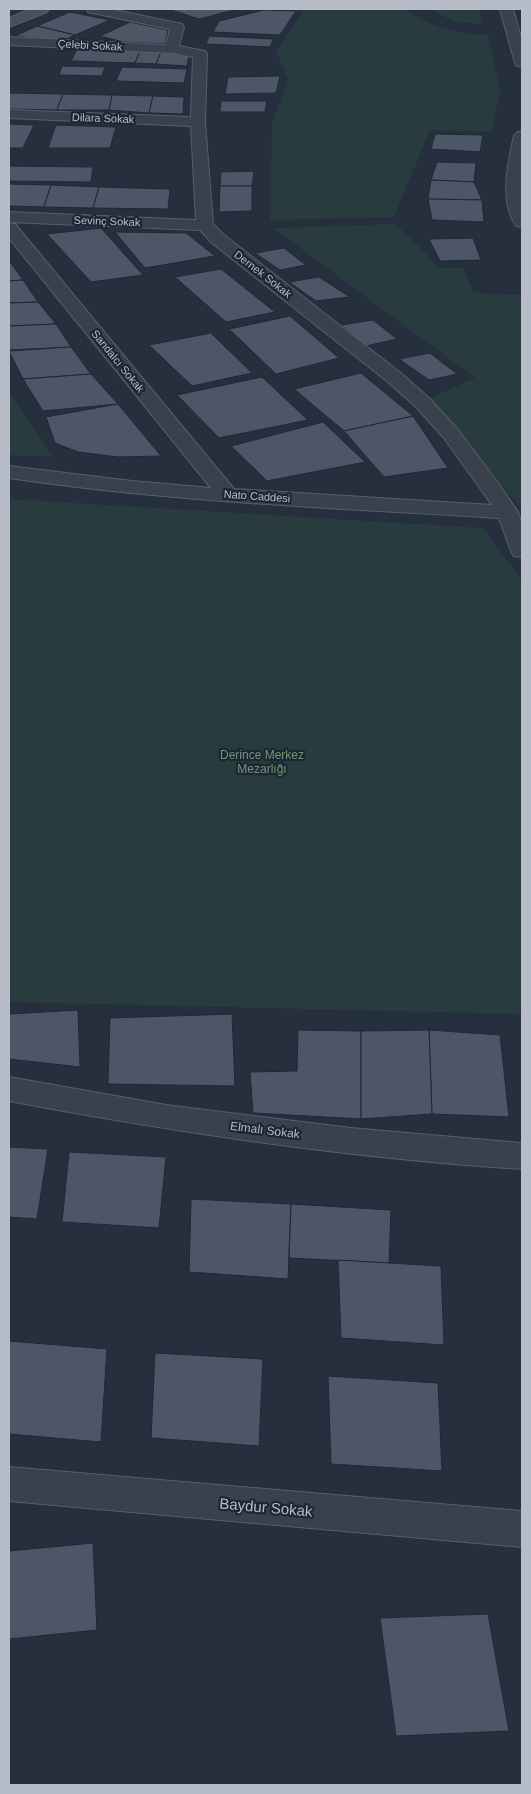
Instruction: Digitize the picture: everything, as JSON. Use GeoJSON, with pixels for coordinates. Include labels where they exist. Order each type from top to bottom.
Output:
{"type":"FeatureCollection","features":[{"type":"Feature","properties":{"kind":"main road"},"geometry":{"type":"LineString","coordinates":[[9,11],[14,9]]}},
{"type":"Feature","properties":{"kind":"main road"},"geometry":{"type":"LineString","coordinates":[[9,23],[42,9]]}},
{"type":"Feature","properties":{"kind":"street"},"geometry":{"type":"LineString","coordinates":[[93,9],[178,27],[172,49],[196,52],[200,56],[198,122],[205,225]]}},
{"type":"Feature","properties":{"kind":"street"},"geometry":{"type":"LineString","coordinates":[[506,9],[522,63]]}},
{"type":"Feature","properties":{"kind":"street","name":"Çelebi Sokak"},"geometry":{"type":"LineString","coordinates":[[9,41],[172,49]]}},
{"type":"Feature","properties":{"kind":"street","name":"Dilara Sokak"},"geometry":{"type":"LineString","coordinates":[[9,114],[198,122]]}},
{"type":"Feature","properties":{"kind":"street"},"geometry":{"type":"LineString","coordinates":[[522,136],[516,158],[514,183],[515,196],[522,222]]}},
{"type":"Feature","properties":{"kind":"street","name":"Sevinç Sokak"},"geometry":{"type":"LineString","coordinates":[[9,217],[205,225]]}},
{"type":"Feature","properties":{"kind":"street","name":"Dernek Sokak"},"geometry":{"type":"LineString","coordinates":[[205,225],[218,240],[424,403],[489,484],[506,512],[522,551]]}},
{"type":"Feature","properties":{"kind":"street","name":"Sandalcı Sokak"},"geometry":{"type":"LineString","coordinates":[[9,228],[227,494]]}},
{"type":"Feature","properties":{"kind":"street","name":"Nato Caddesi"},"geometry":{"type":"LineString","coordinates":[[9,472],[110,485],[506,512]]}},
{"type":"Feature","properties":{"kind":"street","name":"Elmalı Sokak"},"geometry":{"type":"LineString","coordinates":[[9,1089],[166,1117],[351,1141],[522,1156]]}},
{"type":"Feature","properties":{"kind":"street","name":"Baydur Sokak"},"geometry":{"type":"LineString","coordinates":[[9,1484],[522,1529]]}},
{"type":"Feature","properties":{"kind":"green space"},"geometry":{"type":"Polygon","coordinates":[[[300,9],[405,9],[424,21],[444,29],[488,35],[500,91],[492,132],[430,130],[394,217],[270,220],[272,123],[288,79],[276,52],[302,12],[300,9]]]}},
{"type":"Feature","properties":{"kind":"green space"},"geometry":{"type":"Polygon","coordinates":[[[431,9],[479,9],[482,24],[454,22],[431,9]]]}},
{"type":"Feature","properties":{"kind":"green space"},"geometry":{"type":"Polygon","coordinates":[[[395,224],[439,268],[463,268],[474,293],[519,295],[522,298],[522,506],[519,506],[430,398],[475,378],[273,228],[395,224]]]}},
{"type":"Feature","properties":{"kind":"green space"},"geometry":{"type":"Polygon","coordinates":[[[9,392],[54,457],[9,455],[9,392]]]}},
{"type":"Feature","properties":{"kind":"green space","name":"Derince Merkez Mezarlığı"},"geometry":{"type":"Polygon","coordinates":[[[9,499],[483,528],[522,580],[522,1014],[9,1002],[9,499]]]}},
{"type":"Feature","properties":{"kind":"building"},"geometry":{"type":"Polygon","coordinates":[[[168,9],[231,9],[234,10],[199,19],[168,9]]]}},
{"type":"Feature","properties":{"kind":"building"},"geometry":{"type":"Polygon","coordinates":[[[264,10],[296,11],[280,35],[213,32],[219,21],[264,10]]]}},
{"type":"Feature","properties":{"kind":"building"},"geometry":{"type":"Polygon","coordinates":[[[70,12],[110,20],[75,35],[37,26],[70,12]]]}},
{"type":"Feature","properties":{"kind":"building"},"geometry":{"type":"Polygon","coordinates":[[[130,22],[168,30],[165,44],[123,42],[100,36],[130,22]]]}},
{"type":"Feature","properties":{"kind":"building"},"geometry":{"type":"Polygon","coordinates":[[[37,26],[75,35],[62,41],[15,36],[37,26]]]}},
{"type":"Feature","properties":{"kind":"building"},"geometry":{"type":"Polygon","coordinates":[[[209,36],[273,39],[270,47],[206,44],[209,36]]]}},
{"type":"Feature","properties":{"kind":"building"},"geometry":{"type":"Polygon","coordinates":[[[77,49],[140,51],[135,63],[71,61],[77,49]]]}},
{"type":"Feature","properties":{"kind":"building"},"geometry":{"type":"Polygon","coordinates":[[[140,51],[161,52],[156,64],[135,63],[140,51]]]}},
{"type":"Feature","properties":{"kind":"building"},"geometry":{"type":"Polygon","coordinates":[[[161,52],[189,54],[187,66],[156,64],[161,52]]]}},
{"type":"Feature","properties":{"kind":"building"},"geometry":{"type":"Polygon","coordinates":[[[62,66],[105,67],[102,76],[59,75],[62,66]]]}},
{"type":"Feature","properties":{"kind":"building"},"geometry":{"type":"Polygon","coordinates":[[[122,67],[187,69],[184,83],[116,81],[122,67]]]}},
{"type":"Feature","properties":{"kind":"building"},"geometry":{"type":"Polygon","coordinates":[[[280,76],[276,93],[225,94],[228,77],[280,76]]]}},
{"type":"Feature","properties":{"kind":"building"},"geometry":{"type":"Polygon","coordinates":[[[9,93],[63,94],[57,110],[9,109],[9,93]]]}},
{"type":"Feature","properties":{"kind":"building"},"geometry":{"type":"Polygon","coordinates":[[[63,94],[112,95],[109,110],[57,110],[63,94]]]}},
{"type":"Feature","properties":{"kind":"building"},"geometry":{"type":"Polygon","coordinates":[[[112,95],[153,96],[149,113],[109,110],[112,95]]]}},
{"type":"Feature","properties":{"kind":"building"},"geometry":{"type":"Polygon","coordinates":[[[153,96],[184,97],[183,114],[149,113],[153,96]]]}},
{"type":"Feature","properties":{"kind":"building"},"geometry":{"type":"Polygon","coordinates":[[[221,101],[267,101],[265,112],[220,112],[221,101]]]}},
{"type":"Feature","properties":{"kind":"building"},"geometry":{"type":"Polygon","coordinates":[[[9,124],[34,125],[23,148],[9,148],[9,124]]]}},
{"type":"Feature","properties":{"kind":"building"},"geometry":{"type":"Polygon","coordinates":[[[56,125],[116,127],[110,148],[48,148],[56,125]]]}},
{"type":"Feature","properties":{"kind":"building"},"geometry":{"type":"Polygon","coordinates":[[[435,134],[483,135],[480,152],[431,149],[435,134]]]}},
{"type":"Feature","properties":{"kind":"building"},"geometry":{"type":"Polygon","coordinates":[[[437,162],[476,163],[474,182],[431,180],[437,162]]]}},
{"type":"Feature","properties":{"kind":"building"},"geometry":{"type":"Polygon","coordinates":[[[9,166],[93,167],[91,182],[9,181],[9,166]]]}},
{"type":"Feature","properties":{"kind":"building"},"geometry":{"type":"Polygon","coordinates":[[[254,171],[252,186],[220,186],[221,172],[254,171]]]}},
{"type":"Feature","properties":{"kind":"building"},"geometry":{"type":"Polygon","coordinates":[[[431,180],[474,182],[482,200],[428,199],[431,180]]]}},
{"type":"Feature","properties":{"kind":"building"},"geometry":{"type":"Polygon","coordinates":[[[9,184],[51,185],[44,207],[9,206],[9,184]]]}},
{"type":"Feature","properties":{"kind":"building"},"geometry":{"type":"Polygon","coordinates":[[[51,185],[99,187],[93,208],[44,207],[51,185]]]}},
{"type":"Feature","properties":{"kind":"building"},"geometry":{"type":"Polygon","coordinates":[[[220,186],[252,186],[252,211],[219,212],[220,186]]]}},
{"type":"Feature","properties":{"kind":"building"},"geometry":{"type":"Polygon","coordinates":[[[99,187],[170,189],[168,209],[93,208],[99,187]]]}},
{"type":"Feature","properties":{"kind":"building"},"geometry":{"type":"Polygon","coordinates":[[[428,199],[482,200],[484,222],[432,220],[428,199]]]}},
{"type":"Feature","properties":{"kind":"building"},"geometry":{"type":"Polygon","coordinates":[[[101,228],[143,275],[91,282],[47,234],[101,228]]]}},
{"type":"Feature","properties":{"kind":"building"},"geometry":{"type":"Polygon","coordinates":[[[115,232],[186,233],[215,256],[145,268],[115,232]]]}},
{"type":"Feature","properties":{"kind":"building"},"geometry":{"type":"Polygon","coordinates":[[[473,238],[481,260],[440,261],[429,239],[473,238]]]}},
{"type":"Feature","properties":{"kind":"building"},"geometry":{"type":"Polygon","coordinates":[[[284,248],[306,265],[280,270],[255,253],[284,248]]]}},
{"type":"Feature","properties":{"kind":"building"},"geometry":{"type":"Polygon","coordinates":[[[9,263],[11,263],[23,280],[9,281],[9,263]]]}},
{"type":"Feature","properties":{"kind":"building"},"geometry":{"type":"Polygon","coordinates":[[[221,269],[275,312],[226,322],[175,277],[221,269]]]}},
{"type":"Feature","properties":{"kind":"building"},"geometry":{"type":"Polygon","coordinates":[[[319,277],[350,297],[316,301],[289,282],[319,277]]]}},
{"type":"Feature","properties":{"kind":"building"},"geometry":{"type":"Polygon","coordinates":[[[23,280],[38,302],[9,303],[9,281],[23,280]]]}},
{"type":"Feature","properties":{"kind":"building"},"geometry":{"type":"Polygon","coordinates":[[[38,302],[56,324],[9,326],[9,303],[38,302]]]}},
{"type":"Feature","properties":{"kind":"building"},"geometry":{"type":"Polygon","coordinates":[[[290,316],[339,358],[276,374],[229,329],[290,316]]]}},
{"type":"Feature","properties":{"kind":"building"},"geometry":{"type":"Polygon","coordinates":[[[373,320],[397,339],[366,346],[341,325],[373,320]]]}},
{"type":"Feature","properties":{"kind":"building"},"geometry":{"type":"Polygon","coordinates":[[[56,324],[71,347],[9,350],[9,326],[56,324]]]}},
{"type":"Feature","properties":{"kind":"building"},"geometry":{"type":"Polygon","coordinates":[[[211,333],[252,373],[192,386],[149,345],[211,333]]]}},
{"type":"Feature","properties":{"kind":"building"},"geometry":{"type":"Polygon","coordinates":[[[71,347],[91,374],[23,379],[9,351],[71,347]]]}},
{"type":"Feature","properties":{"kind":"building"},"geometry":{"type":"Polygon","coordinates":[[[430,353],[457,374],[429,380],[399,359],[430,353]]]}},
{"type":"Feature","properties":{"kind":"building"},"geometry":{"type":"Polygon","coordinates":[[[361,373],[413,416],[344,431],[294,389],[361,373]]]}},
{"type":"Feature","properties":{"kind":"building"},"geometry":{"type":"Polygon","coordinates":[[[91,374],[118,404],[43,411],[23,379],[91,374]]]}},
{"type":"Feature","properties":{"kind":"building"},"geometry":{"type":"Polygon","coordinates":[[[262,377],[308,420],[219,438],[177,395],[262,377]]]}},
{"type":"Feature","properties":{"kind":"building"},"geometry":{"type":"Polygon","coordinates":[[[118,404],[161,456],[118,457],[78,452],[55,443],[46,417],[118,404]]]}},
{"type":"Feature","properties":{"kind":"building"},"geometry":{"type":"Polygon","coordinates":[[[413,416],[448,468],[384,477],[344,431],[413,416]]]}},
{"type":"Feature","properties":{"kind":"building"},"geometry":{"type":"Polygon","coordinates":[[[323,422],[365,462],[267,481],[231,446],[323,422]]]}},
{"type":"Feature","properties":{"kind":"building"},"geometry":{"type":"Polygon","coordinates":[[[78,1010],[80,1067],[9,1059],[9,1014],[78,1010]]]}},
{"type":"Feature","properties":{"kind":"building"},"geometry":{"type":"Polygon","coordinates":[[[232,1014],[235,1086],[108,1084],[110,1018],[232,1014]]]}},
{"type":"Feature","properties":{"kind":"building"},"geometry":{"type":"Polygon","coordinates":[[[298,1030],[361,1031],[361,1119],[253,1113],[250,1072],[297,1071],[298,1030]]]}},
{"type":"Feature","properties":{"kind":"building"},"geometry":{"type":"Polygon","coordinates":[[[429,1030],[500,1035],[509,1117],[432,1114],[429,1030]]]}},
{"type":"Feature","properties":{"kind":"building"},"geometry":{"type":"Polygon","coordinates":[[[429,1030],[432,1114],[361,1119],[361,1031],[429,1030]]]}},
{"type":"Feature","properties":{"kind":"building"},"geometry":{"type":"Polygon","coordinates":[[[9,1147],[48,1149],[37,1219],[9,1217],[9,1147]]]}},
{"type":"Feature","properties":{"kind":"building"},"geometry":{"type":"Polygon","coordinates":[[[69,1152],[166,1157],[159,1228],[62,1222],[69,1152]]]}},
{"type":"Feature","properties":{"kind":"building"},"geometry":{"type":"Polygon","coordinates":[[[191,1199],[291,1204],[288,1279],[189,1272],[191,1199]]]}},
{"type":"Feature","properties":{"kind":"building"},"geometry":{"type":"Polygon","coordinates":[[[291,1204],[391,1210],[389,1263],[289,1258],[291,1204]]]}},
{"type":"Feature","properties":{"kind":"building"},"geometry":{"type":"Polygon","coordinates":[[[338,1260],[441,1266],[444,1345],[341,1338],[338,1260]]]}},
{"type":"Feature","properties":{"kind":"building"},"geometry":{"type":"Polygon","coordinates":[[[9,1341],[107,1349],[101,1442],[9,1434],[9,1341]]]}},
{"type":"Feature","properties":{"kind":"building"},"geometry":{"type":"Polygon","coordinates":[[[155,1353],[263,1359],[259,1446],[151,1438],[155,1353]]]}},
{"type":"Feature","properties":{"kind":"building"},"geometry":{"type":"Polygon","coordinates":[[[328,1376],[438,1383],[442,1471],[331,1464],[328,1376]]]}},
{"type":"Feature","properties":{"kind":"building"},"geometry":{"type":"Polygon","coordinates":[[[93,1543],[97,1630],[9,1639],[9,1551],[93,1543]]]}},
{"type":"Feature","properties":{"kind":"building"},"geometry":{"type":"Polygon","coordinates":[[[488,1614],[509,1731],[396,1736],[380,1618],[488,1614]]]}}]}
